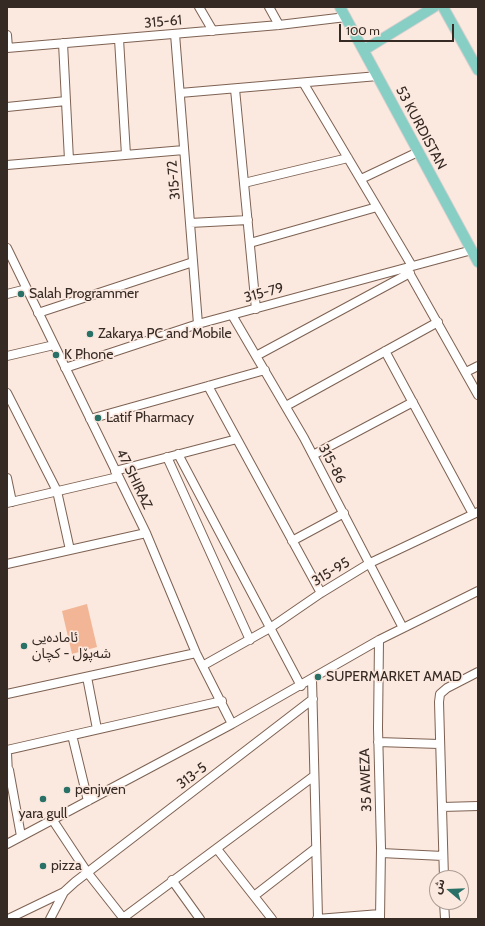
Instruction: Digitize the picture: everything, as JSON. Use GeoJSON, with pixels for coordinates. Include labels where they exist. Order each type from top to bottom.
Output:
{"type":"FeatureCollection","features":[{"type":"Feature","properties":{"kind":"main road","name":"53 KURDISTAN"},"geometry":{"type":"LineString","coordinates":[[340,7],[478,262]]}},
{"type":"Feature","properties":{"kind":"main road"},"geometry":{"type":"LineString","coordinates":[[364,50],[434,7]]}},
{"type":"Feature","properties":{"kind":"main road"},"geometry":{"type":"LineString","coordinates":[[443,7],[478,70]]}},
{"type":"Feature","properties":{"kind":"street"},"geometry":{"type":"LineString","coordinates":[[199,7],[213,31]]}},
{"type":"Feature","properties":{"kind":"street"},"geometry":{"type":"LineString","coordinates":[[269,7],[279,25]]}},
{"type":"Feature","properties":{"kind":"street","name":"315-61"},"geometry":{"type":"LineString","coordinates":[[8,48],[279,25],[346,17]]}},
{"type":"Feature","properties":{"kind":"street","name":"315-72"},"geometry":{"type":"LineString","coordinates":[[175,34],[198,324]]}},
{"type":"Feature","properties":{"kind":"street"},"geometry":{"type":"LineString","coordinates":[[7,35],[8,48]]}},
{"type":"Feature","properties":{"kind":"street"},"geometry":{"type":"LineString","coordinates":[[119,39],[126,155]]}},
{"type":"Feature","properties":{"kind":"street"},"geometry":{"type":"LineString","coordinates":[[63,43],[69,160]]}},
{"type":"Feature","properties":{"kind":"street"},"geometry":{"type":"LineString","coordinates":[[180,93],[304,84],[378,76]]}},
{"type":"Feature","properties":{"kind":"street"},"geometry":{"type":"LineString","coordinates":[[304,84],[361,179],[478,395]]}},
{"type":"Feature","properties":{"kind":"street"},"geometry":{"type":"LineString","coordinates":[[235,89],[256,309]]}},
{"type":"Feature","properties":{"kind":"street"},"geometry":{"type":"LineString","coordinates":[[7,106],[66,101]]}},
{"type":"Feature","properties":{"kind":"street"},"geometry":{"type":"LineString","coordinates":[[7,165],[184,150]]}},
{"type":"Feature","properties":{"kind":"street"},"geometry":{"type":"LineString","coordinates":[[361,179],[418,152]]}},
{"type":"Feature","properties":{"kind":"street"},"geometry":{"type":"LineString","coordinates":[[244,182],[348,158]]}},
{"type":"Feature","properties":{"kind":"street"},"geometry":{"type":"LineString","coordinates":[[250,243],[377,208]]}},
{"type":"Feature","properties":{"kind":"street"},"geometry":{"type":"LineString","coordinates":[[190,223],[248,220]]}},
{"type":"Feature","properties":{"kind":"street","name":"47 SHIRAZ"},"geometry":{"type":"LineString","coordinates":[[7,248],[146,534],[196,653],[204,665],[232,724]]}},
{"type":"Feature","properties":{"kind":"street","name":"315-79"},"geometry":{"type":"LineString","coordinates":[[65,368],[198,324],[410,269],[472,250]]}},
{"type":"Feature","properties":{"kind":"street"},"geometry":{"type":"LineString","coordinates":[[38,313],[193,262]]}},
{"type":"Feature","properties":{"kind":"street"},"geometry":{"type":"LineString","coordinates":[[256,356],[410,269]]}},
{"type":"Feature","properties":{"kind":"street"},"geometry":{"type":"LineString","coordinates":[[7,294],[27,289]]}},
{"type":"Feature","properties":{"kind":"street","name":"315-86"},"geometry":{"type":"LineString","coordinates":[[232,315],[286,406],[344,513],[403,628]]}},
{"type":"Feature","properties":{"kind":"street"},"geometry":{"type":"LineString","coordinates":[[286,406],[438,322]]}},
{"type":"Feature","properties":{"kind":"street"},"geometry":{"type":"LineString","coordinates":[[7,356],[54,345]]}},
{"type":"Feature","properties":{"kind":"street"},"geometry":{"type":"LineString","coordinates":[[385,351],[476,513]]}},
{"type":"Feature","properties":{"kind":"street"},"geometry":{"type":"LineString","coordinates":[[466,372],[478,366]]}},
{"type":"Feature","properties":{"kind":"street"},"geometry":{"type":"LineString","coordinates":[[90,419],[265,370]]}},
{"type":"Feature","properties":{"kind":"street"},"geometry":{"type":"LineString","coordinates":[[208,386],[321,593]]}},
{"type":"Feature","properties":{"kind":"street"},"geometry":{"type":"LineString","coordinates":[[7,393],[57,491],[70,550]]}},
{"type":"Feature","properties":{"kind":"street"},"geometry":{"type":"LineString","coordinates":[[313,456],[413,402]]}},
{"type":"Feature","properties":{"kind":"street"},"geometry":{"type":"LineString","coordinates":[[7,478],[10,503],[116,474],[167,457],[237,439]]}},
{"type":"Feature","properties":{"kind":"street"},"geometry":{"type":"LineString","coordinates":[[178,454],[301,686]]}},
{"type":"Feature","properties":{"kind":"street"},"geometry":{"type":"LineString","coordinates":[[167,457],[250,640]]}},
{"type":"Feature","properties":{"kind":"street"},"geometry":{"type":"LineString","coordinates":[[292,541],[344,513]]}},
{"type":"Feature","properties":{"kind":"street","name":"315-95"},"geometry":{"type":"LineString","coordinates":[[204,665],[270,628],[321,593],[370,563],[476,513]]}},
{"type":"Feature","properties":{"kind":"street"},"geometry":{"type":"LineString","coordinates":[[7,564],[146,534]]}},
{"type":"Feature","properties":{"kind":"street"},"geometry":{"type":"LineString","coordinates":[[7,844],[232,724],[301,686],[379,640],[478,591]]}},
{"type":"Feature","properties":{"kind":"street","name":"35 AWEZA"},"geometry":{"type":"LineString","coordinates":[[379,640],[378,742],[381,853],[380,917]]}},
{"type":"Feature","properties":{"kind":"street"},"geometry":{"type":"LineString","coordinates":[[7,694],[196,653]]}},
{"type":"Feature","properties":{"kind":"street"},"geometry":{"type":"LineString","coordinates":[[444,870],[439,744],[440,694],[447,688],[477,676]]}},
{"type":"Feature","properties":{"kind":"street"},"geometry":{"type":"LineString","coordinates":[[87,677],[97,729]]}},
{"type":"Feature","properties":{"kind":"street"},"geometry":{"type":"LineString","coordinates":[[312,679],[317,919],[380,917]]}},
{"type":"Feature","properties":{"kind":"street","name":"313-5"},"geometry":{"type":"LineString","coordinates":[[64,892],[87,872],[313,700]]}},
{"type":"Feature","properties":{"kind":"street"},"geometry":{"type":"LineString","coordinates":[[7,750],[222,701]]}},
{"type":"Feature","properties":{"kind":"street"},"geometry":{"type":"LineString","coordinates":[[72,735],[88,801]]}},
{"type":"Feature","properties":{"kind":"street"},"geometry":{"type":"LineString","coordinates":[[378,742],[439,744]]}},
{"type":"Feature","properties":{"kind":"street"},"geometry":{"type":"LineString","coordinates":[[7,753],[21,836]]}},
{"type":"Feature","properties":{"kind":"street"},"geometry":{"type":"LineString","coordinates":[[7,781],[9,770]]}},
{"type":"Feature","properties":{"kind":"street"},"geometry":{"type":"LineString","coordinates":[[52,819],[87,872],[123,918],[172,880],[314,776]]}},
{"type":"Feature","properties":{"kind":"street"},"geometry":{"type":"LineString","coordinates":[[442,807],[478,806]]}},
{"type":"Feature","properties":{"kind":"street"},"geometry":{"type":"LineString","coordinates":[[254,896],[316,848]]}},
{"type":"Feature","properties":{"kind":"street"},"geometry":{"type":"LineString","coordinates":[[216,849],[272,919]]}},
{"type":"Feature","properties":{"kind":"street"},"geometry":{"type":"LineString","coordinates":[[381,853],[443,856]]}},
{"type":"Feature","properties":{"kind":"street"},"geometry":{"type":"LineString","coordinates":[[172,880],[200,919]]}},
{"type":"Feature","properties":{"kind":"street"},"geometry":{"type":"LineString","coordinates":[[8,919],[64,892]]}},
{"type":"Feature","properties":{"kind":"street"},"geometry":{"type":"LineString","coordinates":[[50,919],[64,892]]}},
{"type":"Feature","properties":{"kind":"shaded area"},"geometry":{"type":"Polygon","coordinates":[[[87,604],[97,647],[72,654],[62,611],[87,604]]]}},
{"type":"Feature","properties":{"kind":"place","name":"Salah Programmer"},"geometry":{"type":"Point","coordinates":[21,294]}},
{"type":"Feature","properties":{"kind":"place","name":"Zakarya PC and Mobile"},"geometry":{"type":"Point","coordinates":[90,334]}},
{"type":"Feature","properties":{"kind":"place","name":"K Phone"},"geometry":{"type":"Point","coordinates":[56,355]}},
{"type":"Feature","properties":{"kind":"place","name":"Latif Pharmacy"},"geometry":{"type":"Point","coordinates":[98,418]}},
{"type":"Feature","properties":{"kind":"place","name":"ئامادەیی شەپۆل - کچان"},"geometry":{"type":"Point","coordinates":[24,646]}},
{"type":"Feature","properties":{"kind":"place","name":"SUPERMARKET AMAD"},"geometry":{"type":"Point","coordinates":[318,677]}},
{"type":"Feature","properties":{"kind":"place","name":"penjwen"},"geometry":{"type":"Point","coordinates":[67,790]}},
{"type":"Feature","properties":{"kind":"place","name":"yara gull"},"geometry":{"type":"Point","coordinates":[43,799]}},
{"type":"Feature","properties":{"kind":"place","name":"pizza"},"geometry":{"type":"Point","coordinates":[43,866]}}]}
